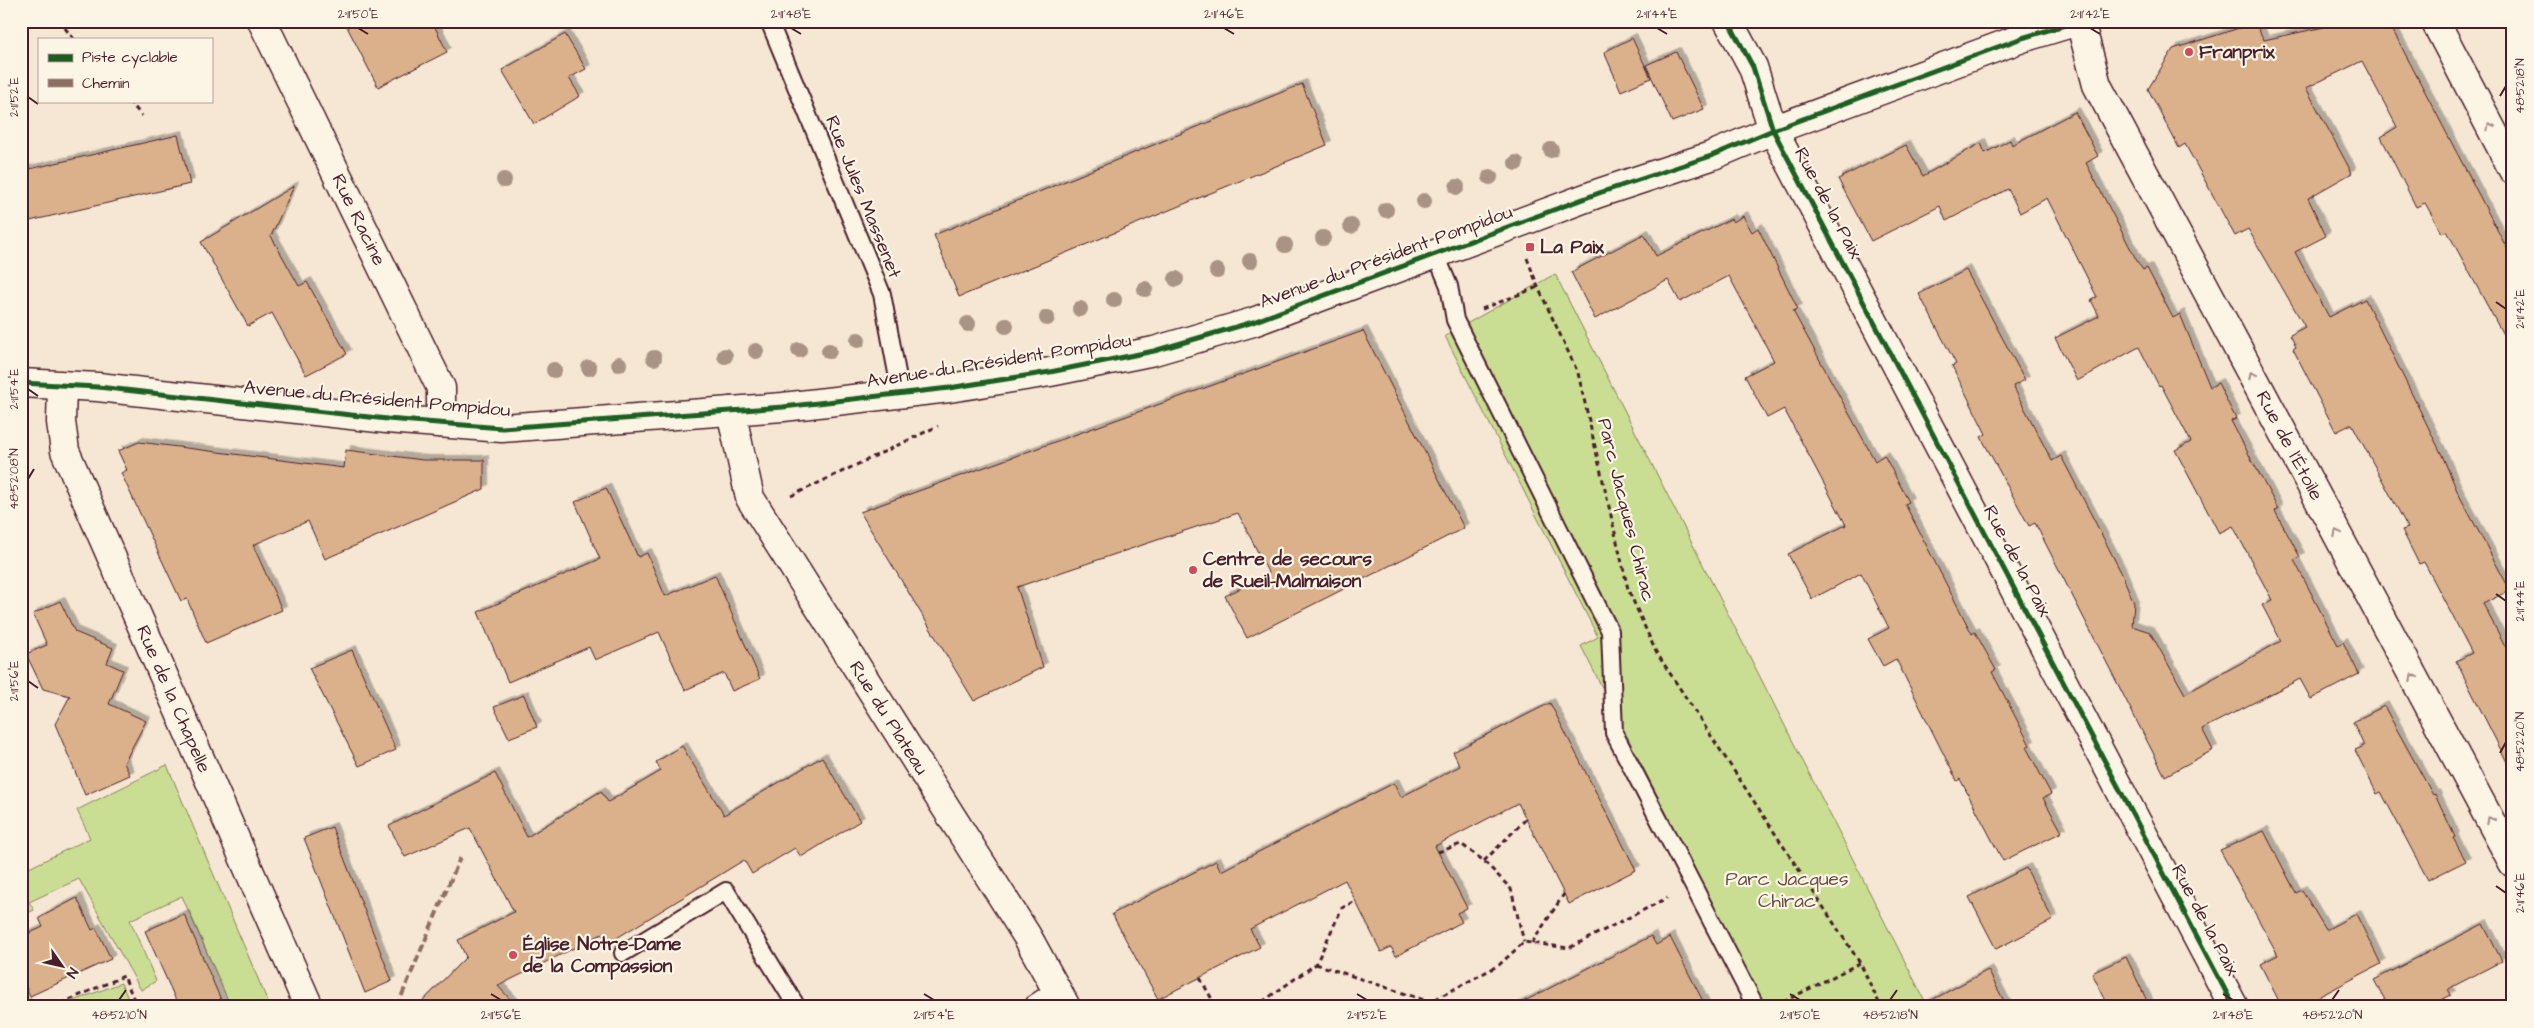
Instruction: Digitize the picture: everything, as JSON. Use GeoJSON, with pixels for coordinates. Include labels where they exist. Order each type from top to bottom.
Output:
{"type":"FeatureCollection","features":[{"type":"Feature","properties":{"kind":"street","name":"Rue Racine"},"geometry":{"type":"LineString","coordinates":[[262,21],[442,388],[441,423]]}},
{"type":"Feature","properties":{"kind":"street","name":"Rue de la Paix"},"geometry":{"type":"LineString","coordinates":[[1728,21],[1753,67],[1773,130],[2234,1007]]}},
{"type":"Feature","properties":{"kind":"street","name":"Avenue du Président Pompidou"},"geometry":{"type":"LineString","coordinates":[[21,383],[98,387],[387,419],[502,428],[731,411],[901,394],[1050,372],[1154,351],[1252,322],[1599,193],[1718,153],[1773,130],[2022,38],[2079,21]]}},
{"type":"Feature","properties":{"kind":"street","name":"Rue de l'Étoile"},"geometry":{"type":"LineString","coordinates":[[2079,21],[2098,85],[2513,863]]}},
{"type":"Feature","properties":{"kind":"street"},"geometry":{"type":"LineString","coordinates":[[2435,21],[2513,170]]}},
{"type":"Feature","properties":{"kind":"street","name":"Rue de la Chapelle"},"geometry":{"type":"LineString","coordinates":[[62,386],[61,422],[65,451],[309,1007]]}},
{"type":"Feature","properties":{"kind":"street","name":"Rue du Plateau"},"geometry":{"type":"LineString","coordinates":[[731,411],[750,498],[1027,936],[1055,1002]]}},
{"type":"Feature","properties":{"kind":"lane","name":"Rue Jules Massenet"},"geometry":{"type":"LineString","coordinates":[[769,21],[882,294],[901,394]]}},
{"type":"Feature","properties":{"kind":"lane"},"geometry":{"type":"LineString","coordinates":[[1436,255],[1449,286],[1455,320],[1610,631],[1614,733],[1756,1007]]}},
{"type":"Feature","properties":{"kind":"lane"},"geometry":{"type":"LineString","coordinates":[[624,953],[726,891],[797,1007]]}},
{"type":"Feature","properties":{"kind":"path"},"geometry":{"type":"LineString","coordinates":[[59,21],[73,38]]}},
{"type":"Feature","properties":{"kind":"path"},"geometry":{"type":"LineString","coordinates":[[130,102],[142,116]]}},
{"type":"Feature","properties":{"kind":"path"},"geometry":{"type":"LineString","coordinates":[[1455,320],[1538,289]]}},
{"type":"Feature","properties":{"kind":"path"},"geometry":{"type":"LineString","coordinates":[[791,496],[947,421]]}},
{"type":"Feature","properties":{"kind":"path"},"geometry":{"type":"LineString","coordinates":[[1484,861],[1528,817]]}},
{"type":"Feature","properties":{"kind":"path"},"geometry":{"type":"LineString","coordinates":[[1438,852],[1461,844],[1484,861],[1511,889],[1524,942]]}},
{"type":"Feature","properties":{"kind":"path"},"geometry":{"type":"LineString","coordinates":[[1532,943],[1564,894]]}},
{"type":"Feature","properties":{"kind":"path"},"geometry":{"type":"LineString","coordinates":[[1254,1007],[1316,964],[1342,908],[1355,901]]}},
{"type":"Feature","properties":{"kind":"path"},"geometry":{"type":"LineString","coordinates":[[1316,964],[1430,1002],[1499,965],[1524,942],[1569,948],[1662,901]]}},
{"type":"Feature","properties":{"kind":"path"},"geometry":{"type":"LineString","coordinates":[[1774,1007],[1860,963]]}},
{"type":"Feature","properties":{"kind":"path"},"geometry":{"type":"LineString","coordinates":[[53,1007],[124,976],[137,1007]]}},
{"type":"Feature","properties":{"kind":"path"},"geometry":{"type":"LineString","coordinates":[[1200,978],[1213,1002],[1226,1007]]}},
{"type":"Feature","properties":{"kind":"path"},"geometry":{"type":"LineString","coordinates":[[1430,1002],[1430,1007]]}},
{"type":"Feature","properties":{"kind":"green space","name":"Parc Jacques Chirac"},"geometry":{"type":"Polygon","coordinates":[[[1555,274],[1928,1007],[1766,1007],[1581,646],[1598,637],[1445,336],[1555,274]]]}},
{"type":"Feature","properties":{"kind":"green space"},"geometry":{"type":"Polygon","coordinates":[[[167,765],[270,1007],[231,1007],[182,896],[130,920],[156,981],[141,990],[79,879],[29,902],[34,910],[21,916],[21,872],[90,838],[77,810],[167,765]]]}},
{"type":"Feature","properties":{"kind":"green space"},"geometry":{"type":"Polygon","coordinates":[[[21,980],[34,1005],[21,1007],[21,980]]]}},
{"type":"Feature","properties":{"kind":"green space"},"geometry":{"type":"Polygon","coordinates":[[[121,983],[132,1007],[123,1005],[57,1007],[121,983]]]}},
{"type":"Feature","properties":{"kind":"building"},"geometry":{"type":"Polygon","coordinates":[[[344,21],[432,21],[447,52],[378,87],[344,21]]]}},
{"type":"Feature","properties":{"kind":"building"},"geometry":{"type":"Polygon","coordinates":[[[2322,21],[2388,21],[2513,260],[2513,353],[2447,231],[2442,233],[2425,203],[2416,207],[2381,137],[2397,127],[2362,61],[2306,88],[2352,173],[2308,198],[2326,236],[2295,252],[2329,317],[2365,299],[2442,455],[2458,493],[2510,590],[2483,604],[2513,661],[2513,774],[2456,661],[2472,653],[2424,562],[2419,564],[2402,530],[2408,528],[2352,424],[2336,432],[2293,349],[2296,347],[2290,335],[2305,327],[2248,229],[2235,236],[2185,144],[2179,148],[2148,89],[2173,49],[2255,23],[2264,40],[2324,27],[2322,21]]]}},
{"type":"Feature","properties":{"kind":"building"},"geometry":{"type":"Polygon","coordinates":[[[565,34],[586,69],[569,78],[580,96],[534,124],[502,70],[565,34]]]}},
{"type":"Feature","properties":{"kind":"building"},"geometry":{"type":"Polygon","coordinates":[[[1632,38],[1651,78],[1621,91],[1604,52],[1632,38]]]}},
{"type":"Feature","properties":{"kind":"building"},"geometry":{"type":"Polygon","coordinates":[[[1676,52],[1704,109],[1672,122],[1646,65],[1676,52]]]}},
{"type":"Feature","properties":{"kind":"building"},"geometry":{"type":"Polygon","coordinates":[[[1302,84],[1327,145],[959,297],[934,235],[1302,84]]]}},
{"type":"Feature","properties":{"kind":"building"},"geometry":{"type":"Polygon","coordinates":[[[2075,112],[2098,156],[2086,163],[2137,261],[2143,270],[2147,268],[2173,318],[2180,314],[2210,387],[2218,383],[2236,419],[2231,421],[2278,509],[2275,511],[2300,557],[2294,560],[2338,645],[2343,642],[2359,674],[2311,699],[2300,679],[2202,729],[2213,750],[2165,776],[2035,523],[2029,526],[1981,437],[1986,434],[1952,366],[1956,364],[1919,294],[1966,270],[2025,380],[2013,386],[2052,461],[2061,456],[2121,572],[2134,603],[2132,626],[2150,632],[2185,694],[2281,641],[2262,605],[2272,600],[2233,526],[2219,533],[2175,450],[2191,442],[2161,385],[2159,386],[2139,347],[2077,381],[2055,338],[2099,316],[2091,300],[2097,297],[2047,198],[2020,213],[2008,189],[1946,221],[1940,206],[1871,241],[1838,179],[1906,145],[1923,176],[1981,143],[1985,153],[2010,140],[2012,145],[2075,112]]]}},
{"type":"Feature","properties":{"kind":"building"},"geometry":{"type":"Polygon","coordinates":[[[178,135],[190,184],[21,223],[21,171],[178,135]]]}},
{"type":"Feature","properties":{"kind":"building"},"geometry":{"type":"Polygon","coordinates":[[[294,186],[271,236],[299,286],[307,282],[347,354],[306,375],[272,313],[248,326],[201,242],[294,186]]]}},
{"type":"Feature","properties":{"kind":"building"},"geometry":{"type":"Polygon","coordinates":[[[1743,216],[1752,232],[1758,228],[1798,309],[1793,311],[1875,461],[1884,455],[1909,502],[1905,504],[1972,634],[1975,632],[1996,670],[1992,672],[2030,745],[2026,747],[2051,794],[2043,798],[2062,832],[2003,861],[1960,779],[1957,781],[1896,659],[1883,666],[1868,639],[1889,628],[1861,573],[1812,599],[1788,554],[1846,525],[1784,409],[1767,418],[1745,376],[1774,361],[1729,276],[1680,302],[1668,280],[1595,319],[1571,272],[1644,234],[1656,256],[1731,219],[1733,222],[1743,216]]]}},
{"type":"Feature","properties":{"kind":"building"},"geometry":{"type":"Polygon","coordinates":[[[1363,331],[1464,528],[1247,638],[1225,596],[1269,574],[1238,513],[1017,587],[1043,667],[974,701],[860,512],[1363,331]]]}},
{"type":"Feature","properties":{"kind":"building"},"geometry":{"type":"Polygon","coordinates":[[[139,442],[344,468],[346,450],[423,460],[484,460],[484,489],[325,559],[308,521],[253,545],[282,610],[206,643],[187,599],[181,601],[121,473],[127,470],[118,451],[139,442]]]}},
{"type":"Feature","properties":{"kind":"building"},"geometry":{"type":"Polygon","coordinates":[[[606,488],[638,557],[647,553],[665,596],[715,575],[760,679],[732,691],[724,673],[685,690],[659,632],[595,660],[589,647],[508,682],[478,612],[600,559],[575,502],[606,488]]]}},
{"type":"Feature","properties":{"kind":"building"},"geometry":{"type":"Polygon","coordinates":[[[60,601],[75,632],[113,648],[107,663],[123,670],[109,704],[146,721],[124,763],[130,775],[85,795],[55,724],[70,696],[43,689],[26,654],[47,645],[33,614],[60,601]]]}},
{"type":"Feature","properties":{"kind":"building"},"geometry":{"type":"Polygon","coordinates":[[[352,650],[396,750],[359,766],[309,668],[352,650]]]}},
{"type":"Feature","properties":{"kind":"building"},"geometry":{"type":"Polygon","coordinates":[[[524,695],[537,727],[509,738],[494,707],[524,695]]]}},
{"type":"Feature","properties":{"kind":"building"},"geometry":{"type":"Polygon","coordinates":[[[1550,703],[1636,870],[1569,904],[1518,803],[1435,846],[1467,908],[1457,913],[1462,922],[1396,956],[1391,947],[1381,952],[1345,880],[1250,929],[1260,947],[1158,999],[1112,914],[1216,861],[1221,871],[1394,783],[1401,797],[1460,766],[1453,752],[1550,703]]]}},
{"type":"Feature","properties":{"kind":"building"},"geometry":{"type":"Polygon","coordinates":[[[2384,706],[2433,795],[2435,794],[2455,837],[2453,838],[2466,861],[2428,880],[2381,792],[2377,794],[2355,750],[2364,746],[2353,722],[2384,706]]]}},
{"type":"Feature","properties":{"kind":"building"},"geometry":{"type":"Polygon","coordinates":[[[682,746],[724,815],[822,757],[860,821],[801,857],[795,848],[752,874],[744,860],[607,944],[602,934],[498,986],[517,1007],[417,1007],[466,957],[458,940],[514,912],[470,828],[405,857],[389,826],[495,773],[527,837],[601,791],[608,802],[661,771],[656,762],[682,746]]]}},
{"type":"Feature","properties":{"kind":"building"},"geometry":{"type":"Polygon","coordinates":[[[332,827],[392,981],[365,993],[304,838],[332,827]]]}},
{"type":"Feature","properties":{"kind":"building"},"geometry":{"type":"Polygon","coordinates":[[[2264,831],[2296,893],[2302,890],[2326,930],[2356,914],[2381,964],[2299,1007],[2282,1007],[2260,964],[2278,955],[2220,850],[2264,831]]]}},
{"type":"Feature","properties":{"kind":"building"},"geometry":{"type":"Polygon","coordinates":[[[2026,868],[2053,920],[1996,949],[1969,897],[2026,868]]]}},
{"type":"Feature","properties":{"kind":"building"},"geometry":{"type":"Polygon","coordinates":[[[77,898],[92,930],[96,928],[111,959],[30,996],[21,976],[21,937],[43,927],[39,918],[77,898]]]}},
{"type":"Feature","properties":{"kind":"building"},"geometry":{"type":"Polygon","coordinates":[[[184,914],[224,1007],[179,1007],[145,931],[184,914]]]}},
{"type":"Feature","properties":{"kind":"building"},"geometry":{"type":"Polygon","coordinates":[[[2483,924],[2502,961],[2448,989],[2451,995],[2429,1007],[2389,1007],[2374,980],[2483,924]]]}},
{"type":"Feature","properties":{"kind":"building"},"geometry":{"type":"Polygon","coordinates":[[[1651,936],[1656,945],[1670,937],[1706,1007],[1513,1007],[1651,936]]]}},
{"type":"Feature","properties":{"kind":"building"},"geometry":{"type":"Polygon","coordinates":[[[2126,957],[2150,1007],[2109,1007],[2092,973],[2126,957]]]}},
{"type":"Feature","properties":{"kind":"building"},"geometry":{"type":"Polygon","coordinates":[[[1988,970],[2007,1007],[1919,1007],[1988,970]]]}},
{"type":"Feature","properties":{"kind":"marked path"},"geometry":{"type":"LineString","coordinates":[[401,1007],[399,1002],[460,858]]}},
{"type":"Feature","properties":{"kind":"cycle path"},"geometry":{"type":"LineString","coordinates":[[1728,21],[1753,67],[1773,130],[2234,1007]]}},
{"type":"Feature","properties":{"kind":"cycle path"},"geometry":{"type":"LineString","coordinates":[[21,383],[98,387],[387,419],[502,428],[783,407],[949,388],[1050,372],[1154,351],[1253,322],[1599,193],[1711,156],[1773,130],[2022,38],[2078,21]]}},
{"type":"Feature","properties":{"kind":"place","name":"Franprix"},"geometry":{"type":"Point","coordinates":[2189,52]}},
{"type":"Feature","properties":{"kind":"place","name":"La Paix"},"geometry":{"type":"Point","coordinates":[1530,247]}},
{"type":"Feature","properties":{"kind":"place","name":"Centre de secours de Rueil-Malmaison"},"geometry":{"type":"Point","coordinates":[1193,570]}},
{"type":"Feature","properties":{"kind":"place","name":"Église Notre-Dame de la Compassion"},"geometry":{"type":"Point","coordinates":[513,955]}}]}
